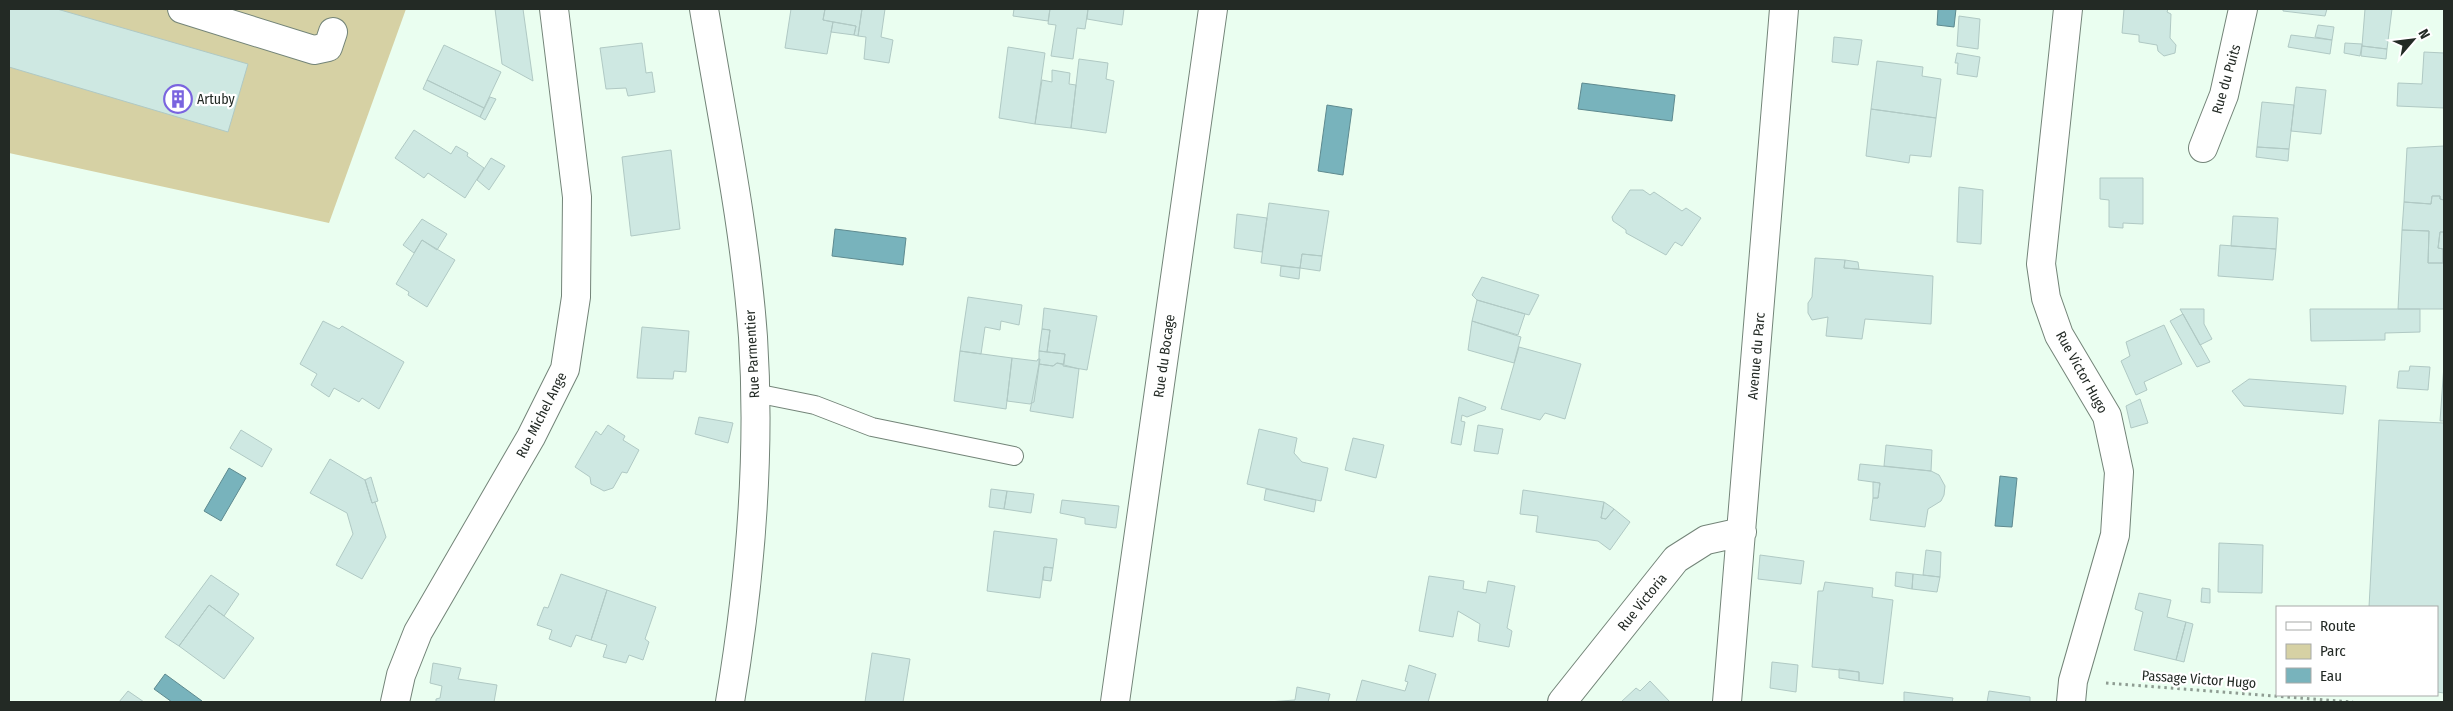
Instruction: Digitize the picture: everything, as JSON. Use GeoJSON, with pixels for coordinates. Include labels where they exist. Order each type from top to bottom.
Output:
{"type":"FeatureCollection","features":[{"type":"Feature","properties":{"kind":"street"},"geometry":{"type":"LineString","coordinates":[[182,9],[314,50],[328,47],[334,32]]}},
{"type":"Feature","properties":{"kind":"street","name":"Rue Michel Ange"},"geometry":{"type":"LineString","coordinates":[[395,702],[400,675],[418,632],[531,437],[565,369],[576,296],[577,197],[554,9]]}},
{"type":"Feature","properties":{"kind":"street","name":"Rue Parmentier"},"geometry":{"type":"LineString","coordinates":[[704,9],[744,253],[753,338],[756,445],[751,542],[730,702]]}},
{"type":"Feature","properties":{"kind":"street","name":"Rue du Bocage"},"geometry":{"type":"LineString","coordinates":[[1115,702],[1213,9]]}},
{"type":"Feature","properties":{"kind":"street","name":"Avenue du Parc"},"geometry":{"type":"LineString","coordinates":[[1728,702],[1784,9]]}},
{"type":"Feature","properties":{"kind":"street","name":"Rue Victor Hugo"},"geometry":{"type":"LineString","coordinates":[[2068,9],[2041,264],[2046,298],[2059,335],[2107,416],[2118,472],[2115,535],[2072,692]]}},
{"type":"Feature","properties":{"kind":"street","name":"Rue du Puits"},"geometry":{"type":"LineString","coordinates":[[2203,148],[2224,95],[2243,9]]}},
{"type":"Feature","properties":{"kind":"street","name":"Rue Victoria"},"geometry":{"type":"LineString","coordinates":[[1562,702],[1676,559],[1706,540],[1742,532]]}},
{"type":"Feature","properties":{"kind":"lane"},"geometry":{"type":"LineString","coordinates":[[755,393],[815,405],[872,427],[1014,456]]}},
{"type":"Feature","properties":{"kind":"path","name":"Passage Victor Hugo"},"geometry":{"type":"LineString","coordinates":[[2072,692],[2353,702]]}},
{"type":"Feature","properties":{"kind":"green space"},"geometry":{"type":"Polygon","coordinates":[[[9,9],[406,9],[329,223],[9,153],[9,9]]]}},
{"type":"Feature","properties":{"kind":"water"},"geometry":{"type":"Polygon","coordinates":[[[1938,9],[1956,9],[1954,27],[1937,25],[1938,9]]]}},
{"type":"Feature","properties":{"kind":"water"},"geometry":{"type":"Polygon","coordinates":[[[1582,83],[1675,95],[1672,121],[1578,109],[1582,83]]]}},
{"type":"Feature","properties":{"kind":"water"},"geometry":{"type":"Polygon","coordinates":[[[1327,105],[1352,109],[1343,175],[1318,171],[1327,105]]]}},
{"type":"Feature","properties":{"kind":"water"},"geometry":{"type":"Polygon","coordinates":[[[835,229],[906,238],[903,265],[832,256],[835,229]]]}},
{"type":"Feature","properties":{"kind":"water"},"geometry":{"type":"Polygon","coordinates":[[[229,468],[246,478],[221,521],[204,511],[229,468]]]}},
{"type":"Feature","properties":{"kind":"water"},"geometry":{"type":"Polygon","coordinates":[[[2000,476],[2017,478],[2012,527],[1995,526],[2000,476]]]}},
{"type":"Feature","properties":{"kind":"water"},"geometry":{"type":"Polygon","coordinates":[[[165,674],[202,701],[172,702],[154,689],[165,674]]]}},
{"type":"Feature","properties":{"kind":"building","name":"Artuby"},"geometry":{"type":"Polygon","coordinates":[[[9,9],[57,9],[248,64],[228,132],[9,67],[9,9]]]}},
{"type":"Feature","properties":{"kind":"building"},"geometry":{"type":"Polygon","coordinates":[[[495,9],[523,9],[533,81],[502,64],[495,9]]]}},
{"type":"Feature","properties":{"kind":"building"},"geometry":{"type":"Polygon","coordinates":[[[791,9],[825,9],[823,20],[833,22],[827,54],[785,48],[791,9]]]}},
{"type":"Feature","properties":{"kind":"building"},"geometry":{"type":"Polygon","coordinates":[[[825,9],[862,9],[858,36],[854,35],[856,26],[823,20],[825,9]]]}},
{"type":"Feature","properties":{"kind":"building"},"geometry":{"type":"Polygon","coordinates":[[[862,9],[885,9],[881,37],[893,40],[889,63],[864,59],[866,37],[858,36],[862,9]]]}},
{"type":"Feature","properties":{"kind":"building"},"geometry":{"type":"Polygon","coordinates":[[[1014,9],[1050,9],[1048,21],[1013,16],[1014,9]]]}},
{"type":"Feature","properties":{"kind":"building"},"geometry":{"type":"Polygon","coordinates":[[[1050,9],[1088,9],[1085,29],[1077,28],[1073,59],[1051,56],[1056,25],[1048,24],[1050,9]]]}},
{"type":"Feature","properties":{"kind":"building"},"geometry":{"type":"Polygon","coordinates":[[[1088,9],[1124,9],[1122,25],[1087,19],[1088,9]]]}},
{"type":"Feature","properties":{"kind":"building"},"geometry":{"type":"Polygon","coordinates":[[[2124,9],[2168,9],[2167,12],[2171,14],[2170,38],[2176,45],[2175,53],[2164,56],[2158,51],[2157,45],[2139,42],[2139,35],[2122,33],[2124,9]]]}},
{"type":"Feature","properties":{"kind":"building"},"geometry":{"type":"Polygon","coordinates":[[[2283,9],[2327,9],[2325,16],[2283,11],[2283,9]]]}},
{"type":"Feature","properties":{"kind":"building"},"geometry":{"type":"Polygon","coordinates":[[[2365,9],[2392,9],[2387,49],[2362,46],[2365,9]]]}},
{"type":"Feature","properties":{"kind":"building"},"geometry":{"type":"Polygon","coordinates":[[[1959,16],[1980,19],[1978,49],[1957,46],[1959,16]]]}},
{"type":"Feature","properties":{"kind":"building"},"geometry":{"type":"Polygon","coordinates":[[[833,22],[856,26],[854,35],[831,32],[833,22]]]}},
{"type":"Feature","properties":{"kind":"building"},"geometry":{"type":"Polygon","coordinates":[[[2318,25],[2334,27],[2332,40],[2315,37],[2318,25]]]}},
{"type":"Feature","properties":{"kind":"building"},"geometry":{"type":"Polygon","coordinates":[[[2291,35],[2332,40],[2330,54],[2288,47],[2291,35]]]}},
{"type":"Feature","properties":{"kind":"building"},"geometry":{"type":"Polygon","coordinates":[[[1834,37],[1862,40],[1858,65],[1832,62],[1834,37]]]}},
{"type":"Feature","properties":{"kind":"building"},"geometry":{"type":"Polygon","coordinates":[[[642,43],[646,73],[652,72],[655,92],[628,96],[626,88],[606,89],[600,48],[642,43]]]}},
{"type":"Feature","properties":{"kind":"building"},"geometry":{"type":"Polygon","coordinates":[[[2345,43],[2362,44],[2360,56],[2344,53],[2345,43]]]}},
{"type":"Feature","properties":{"kind":"building"},"geometry":{"type":"Polygon","coordinates":[[[444,45],[501,72],[484,108],[427,80],[444,45]]]}},
{"type":"Feature","properties":{"kind":"building"},"geometry":{"type":"Polygon","coordinates":[[[2362,46],[2387,49],[2386,59],[2361,56],[2362,46]]]}},
{"type":"Feature","properties":{"kind":"building"},"geometry":{"type":"Polygon","coordinates":[[[1008,47],[1045,53],[1035,124],[999,118],[1008,47]]]}},
{"type":"Feature","properties":{"kind":"building"},"geometry":{"type":"Polygon","coordinates":[[[2424,52],[2444,53],[2444,108],[2397,106],[2398,83],[2422,84],[2424,52]]]}},
{"type":"Feature","properties":{"kind":"building"},"geometry":{"type":"Polygon","coordinates":[[[1957,53],[1980,57],[1977,77],[1957,74],[1958,63],[1955,63],[1957,53]]]}},
{"type":"Feature","properties":{"kind":"building"},"geometry":{"type":"Polygon","coordinates":[[[1079,59],[1108,63],[1106,79],[1114,81],[1106,133],[1071,128],[1079,59]]]}},
{"type":"Feature","properties":{"kind":"building"},"geometry":{"type":"Polygon","coordinates":[[[1877,61],[1923,67],[1922,76],[1941,79],[1936,118],[1871,109],[1877,61]]]}},
{"type":"Feature","properties":{"kind":"building"},"geometry":{"type":"Polygon","coordinates":[[[1052,70],[1070,73],[1069,84],[1076,85],[1071,128],[1035,124],[1042,80],[1052,82],[1052,70]]]}},
{"type":"Feature","properties":{"kind":"building"},"geometry":{"type":"Polygon","coordinates":[[[427,80],[484,108],[480,117],[423,89],[427,80]]]}},
{"type":"Feature","properties":{"kind":"building"},"geometry":{"type":"Polygon","coordinates":[[[2296,87],[2326,90],[2321,134],[2291,131],[2296,87]]]}},
{"type":"Feature","properties":{"kind":"building"},"geometry":{"type":"Polygon","coordinates":[[[490,97],[496,99],[485,120],[480,117],[490,97]]]}},
{"type":"Feature","properties":{"kind":"building"},"geometry":{"type":"Polygon","coordinates":[[[2262,102],[2294,105],[2289,149],[2257,147],[2262,102]]]}},
{"type":"Feature","properties":{"kind":"building"},"geometry":{"type":"Polygon","coordinates":[[[1871,109],[1936,118],[1931,157],[1910,155],[1909,163],[1866,156],[1871,109]]]}},
{"type":"Feature","properties":{"kind":"building"},"geometry":{"type":"Polygon","coordinates":[[[414,130],[451,154],[456,146],[468,153],[467,156],[484,168],[465,198],[428,173],[424,178],[395,158],[414,130]]]}},
{"type":"Feature","properties":{"kind":"building"},"geometry":{"type":"Polygon","coordinates":[[[2444,146],[2444,200],[2440,199],[2440,196],[2432,196],[2431,204],[2404,202],[2407,148],[2444,146]]]}},
{"type":"Feature","properties":{"kind":"building"},"geometry":{"type":"Polygon","coordinates":[[[2257,147],[2289,149],[2288,161],[2256,157],[2257,147]]]}},
{"type":"Feature","properties":{"kind":"building"},"geometry":{"type":"Polygon","coordinates":[[[671,150],[680,229],[631,236],[622,157],[671,150]]]}},
{"type":"Feature","properties":{"kind":"building"},"geometry":{"type":"Polygon","coordinates":[[[491,158],[505,166],[489,190],[477,180],[491,158]]]}},
{"type":"Feature","properties":{"kind":"building"},"geometry":{"type":"Polygon","coordinates":[[[2100,178],[2143,178],[2143,224],[2123,223],[2123,228],[2109,227],[2109,200],[2100,199],[2100,178]]]}},
{"type":"Feature","properties":{"kind":"building"},"geometry":{"type":"Polygon","coordinates":[[[1959,187],[1983,190],[1981,244],[1957,242],[1959,187]]]}},
{"type":"Feature","properties":{"kind":"building"},"geometry":{"type":"Polygon","coordinates":[[[1630,190],[1643,190],[1650,195],[1654,192],[1682,211],[1686,208],[1701,218],[1682,246],[1675,242],[1666,255],[1626,233],[1626,230],[1613,221],[1612,217],[1630,190]]]}},
{"type":"Feature","properties":{"kind":"building"},"geometry":{"type":"Polygon","coordinates":[[[2432,196],[2440,196],[2440,199],[2444,200],[2444,232],[2440,232],[2438,248],[2443,249],[2443,263],[2428,263],[2429,231],[2402,230],[2404,202],[2431,204],[2432,196]]]}},
{"type":"Feature","properties":{"kind":"building"},"geometry":{"type":"Polygon","coordinates":[[[1269,203],[1329,211],[1322,256],[1302,254],[1300,268],[1261,263],[1269,203]]]}},
{"type":"Feature","properties":{"kind":"building"},"geometry":{"type":"Polygon","coordinates":[[[1237,214],[1267,218],[1262,252],[1234,248],[1237,214]]]}},
{"type":"Feature","properties":{"kind":"building"},"geometry":{"type":"Polygon","coordinates":[[[2233,216],[2278,218],[2276,249],[2231,246],[2233,216]]]}},
{"type":"Feature","properties":{"kind":"building"},"geometry":{"type":"Polygon","coordinates":[[[422,219],[447,234],[437,250],[422,240],[414,253],[403,245],[422,219]]]}},
{"type":"Feature","properties":{"kind":"building"},"geometry":{"type":"Polygon","coordinates":[[[2402,230],[2429,231],[2428,263],[2443,263],[2443,249],[2438,248],[2440,232],[2444,232],[2444,309],[2398,309],[2402,230]]]}},
{"type":"Feature","properties":{"kind":"building"},"geometry":{"type":"Polygon","coordinates":[[[422,240],[455,260],[427,307],[408,295],[409,292],[396,284],[422,240]]]}},
{"type":"Feature","properties":{"kind":"building"},"geometry":{"type":"Polygon","coordinates":[[[2220,245],[2276,249],[2273,280],[2218,276],[2220,245]]]}},
{"type":"Feature","properties":{"kind":"building"},"geometry":{"type":"Polygon","coordinates":[[[1302,254],[1322,256],[1320,271],[1300,268],[1302,254]]]}},
{"type":"Feature","properties":{"kind":"building"},"geometry":{"type":"Polygon","coordinates":[[[1815,258],[1845,260],[1844,268],[1933,276],[1931,324],[1865,319],[1862,339],[1826,336],[1828,317],[1812,320],[1808,313],[1808,303],[1812,297],[1815,258]]]}},
{"type":"Feature","properties":{"kind":"building"},"geometry":{"type":"Polygon","coordinates":[[[1845,260],[1858,262],[1859,269],[1844,268],[1845,260]]]}},
{"type":"Feature","properties":{"kind":"building"},"geometry":{"type":"Polygon","coordinates":[[[1281,266],[1300,268],[1299,279],[1280,276],[1281,266]]]}},
{"type":"Feature","properties":{"kind":"building"},"geometry":{"type":"Polygon","coordinates":[[[1482,277],[1539,295],[1529,315],[1477,300],[1472,295],[1482,277]]]}},
{"type":"Feature","properties":{"kind":"building"},"geometry":{"type":"Polygon","coordinates":[[[968,297],[1022,305],[1019,325],[1001,321],[1000,330],[985,327],[981,354],[960,351],[968,297]]]}},
{"type":"Feature","properties":{"kind":"building"},"geometry":{"type":"Polygon","coordinates":[[[1477,300],[1525,314],[1518,335],[1472,321],[1477,300]]]}},
{"type":"Feature","properties":{"kind":"building"},"geometry":{"type":"Polygon","coordinates":[[[1044,308],[1097,316],[1087,370],[1063,366],[1065,354],[1047,352],[1050,330],[1042,329],[1044,308]]]}},
{"type":"Feature","properties":{"kind":"building"},"geometry":{"type":"Polygon","coordinates":[[[2180,309],[2204,309],[2204,324],[2212,339],[2200,345],[2180,309]]]}},
{"type":"Feature","properties":{"kind":"building"},"geometry":{"type":"Polygon","coordinates":[[[2310,309],[2420,309],[2420,332],[2385,333],[2385,340],[2311,341],[2310,309]]]}},
{"type":"Feature","properties":{"kind":"building"},"geometry":{"type":"Polygon","coordinates":[[[2183,314],[2210,362],[2197,367],[2170,321],[2183,314]]]}},
{"type":"Feature","properties":{"kind":"building"},"geometry":{"type":"Polygon","coordinates":[[[323,321],[339,329],[342,326],[404,362],[379,409],[362,398],[359,402],[334,388],[329,397],[311,385],[317,374],[300,364],[323,321]]]}},
{"type":"Feature","properties":{"kind":"building"},"geometry":{"type":"Polygon","coordinates":[[[1472,321],[1521,337],[1514,363],[1468,350],[1472,321]]]}},
{"type":"Feature","properties":{"kind":"building"},"geometry":{"type":"Polygon","coordinates":[[[2164,325],[2182,364],[2144,382],[2147,390],[2136,395],[2121,361],[2130,356],[2126,342],[2164,325]]]}},
{"type":"Feature","properties":{"kind":"building"},"geometry":{"type":"Polygon","coordinates":[[[642,327],[689,331],[686,372],[674,371],[673,379],[637,378],[642,327]]]}},
{"type":"Feature","properties":{"kind":"building"},"geometry":{"type":"Polygon","coordinates":[[[1042,329],[1050,330],[1047,352],[1039,351],[1042,329]]]}},
{"type":"Feature","properties":{"kind":"building"},"geometry":{"type":"Polygon","coordinates":[[[1519,347],[1581,364],[1565,419],[1545,413],[1540,420],[1501,409],[1519,347]]]}},
{"type":"Feature","properties":{"kind":"building"},"geometry":{"type":"Polygon","coordinates":[[[960,351],[1012,358],[1006,409],[954,401],[960,351]]]}},
{"type":"Feature","properties":{"kind":"building"},"geometry":{"type":"Polygon","coordinates":[[[1039,351],[1065,354],[1064,364],[1057,363],[1053,366],[1039,364],[1039,351]]]}},
{"type":"Feature","properties":{"kind":"building"},"geometry":{"type":"Polygon","coordinates":[[[1012,358],[1037,361],[1040,359],[1034,402],[1030,404],[1007,401],[1012,358]]]}},
{"type":"Feature","properties":{"kind":"building"},"geometry":{"type":"Polygon","coordinates":[[[1057,363],[1079,369],[1073,418],[1030,411],[1039,364],[1053,366],[1057,363]]]}},
{"type":"Feature","properties":{"kind":"building"},"geometry":{"type":"Polygon","coordinates":[[[2444,365],[2444,421],[2440,421],[2444,365]]]}},
{"type":"Feature","properties":{"kind":"building"},"geometry":{"type":"Polygon","coordinates":[[[2410,366],[2430,367],[2428,390],[2397,388],[2399,371],[2409,371],[2410,366]]]}},
{"type":"Feature","properties":{"kind":"building"},"geometry":{"type":"Polygon","coordinates":[[[2249,379],[2346,386],[2343,414],[2244,406],[2232,391],[2249,379]]]}},
{"type":"Feature","properties":{"kind":"building"},"geometry":{"type":"Polygon","coordinates":[[[1459,397],[1486,407],[1485,410],[1467,417],[1462,415],[1461,421],[1465,422],[1461,445],[1451,443],[1459,397]]]}},
{"type":"Feature","properties":{"kind":"building"},"geometry":{"type":"Polygon","coordinates":[[[2140,399],[2148,423],[2131,428],[2126,406],[2140,399]]]}},
{"type":"Feature","properties":{"kind":"building"},"geometry":{"type":"Polygon","coordinates":[[[699,417],[733,423],[728,443],[695,434],[699,417]]]}},
{"type":"Feature","properties":{"kind":"building"},"geometry":{"type":"Polygon","coordinates":[[[2379,420],[2444,423],[2444,693],[2438,692],[2438,606],[2369,606],[2379,420]]]}},
{"type":"Feature","properties":{"kind":"building"},"geometry":{"type":"Polygon","coordinates":[[[608,425],[625,436],[623,440],[639,450],[627,473],[622,472],[613,488],[604,491],[591,484],[590,477],[575,467],[596,431],[601,435],[608,425]]]}},
{"type":"Feature","properties":{"kind":"building"},"geometry":{"type":"Polygon","coordinates":[[[1478,425],[1503,429],[1498,454],[1474,451],[1478,425]]]}},
{"type":"Feature","properties":{"kind":"building"},"geometry":{"type":"Polygon","coordinates":[[[1259,429],[1297,438],[1294,453],[1302,462],[1328,468],[1321,501],[1247,484],[1259,429]]]}},
{"type":"Feature","properties":{"kind":"building"},"geometry":{"type":"Polygon","coordinates":[[[241,430],[272,449],[262,467],[230,448],[241,430]]]}},
{"type":"Feature","properties":{"kind":"building"},"geometry":{"type":"Polygon","coordinates":[[[1353,438],[1384,445],[1376,478],[1345,470],[1353,438]]]}},
{"type":"Feature","properties":{"kind":"building"},"geometry":{"type":"Polygon","coordinates":[[[1886,445],[1932,450],[1931,471],[1884,466],[1886,445]]]}},
{"type":"Feature","properties":{"kind":"building"},"geometry":{"type":"Polygon","coordinates":[[[330,459],[365,480],[372,503],[375,502],[386,537],[362,579],[336,565],[353,534],[347,513],[310,493],[330,459]]]}},
{"type":"Feature","properties":{"kind":"building"},"geometry":{"type":"Polygon","coordinates":[[[1860,464],[1931,471],[1939,475],[1945,486],[1944,495],[1941,501],[1928,509],[1925,527],[1870,520],[1873,498],[1878,498],[1880,483],[1858,480],[1860,464]]]}},
{"type":"Feature","properties":{"kind":"building"},"geometry":{"type":"Polygon","coordinates":[[[371,477],[378,501],[372,503],[365,480],[371,477]]]}},
{"type":"Feature","properties":{"kind":"building"},"geometry":{"type":"Polygon","coordinates":[[[1873,482],[1880,483],[1878,498],[1873,498],[1873,482]]]}},
{"type":"Feature","properties":{"kind":"building"},"geometry":{"type":"Polygon","coordinates":[[[991,489],[1007,491],[1004,509],[989,507],[991,489]]]}},
{"type":"Feature","properties":{"kind":"building"},"geometry":{"type":"Polygon","coordinates":[[[1266,489],[1316,500],[1314,512],[1264,500],[1266,489]]]}},
{"type":"Feature","properties":{"kind":"building"},"geometry":{"type":"Polygon","coordinates":[[[1523,490],[1604,502],[1601,518],[1606,519],[1614,509],[1630,522],[1610,550],[1598,541],[1536,532],[1538,516],[1520,514],[1523,490]]]}},
{"type":"Feature","properties":{"kind":"building"},"geometry":{"type":"Polygon","coordinates":[[[1007,491],[1034,494],[1031,513],[1004,509],[1007,491]]]}},
{"type":"Feature","properties":{"kind":"building"},"geometry":{"type":"Polygon","coordinates":[[[1062,500],[1119,506],[1116,528],[1085,524],[1085,518],[1060,513],[1062,500]]]}},
{"type":"Feature","properties":{"kind":"building"},"geometry":{"type":"Polygon","coordinates":[[[1604,502],[1614,509],[1606,519],[1601,518],[1604,502]]]}},
{"type":"Feature","properties":{"kind":"building"},"geometry":{"type":"Polygon","coordinates":[[[994,531],[1057,539],[1053,568],[1044,567],[1040,598],[987,591],[994,531]]]}},
{"type":"Feature","properties":{"kind":"building"},"geometry":{"type":"Polygon","coordinates":[[[2219,543],[2263,545],[2262,593],[2218,592],[2219,543]]]}},
{"type":"Feature","properties":{"kind":"building"},"geometry":{"type":"Polygon","coordinates":[[[1926,550],[1941,552],[1940,577],[1923,575],[1926,550]]]}},
{"type":"Feature","properties":{"kind":"building"},"geometry":{"type":"Polygon","coordinates":[[[1760,555],[1804,561],[1801,584],[1758,579],[1760,555]]]}},
{"type":"Feature","properties":{"kind":"building"},"geometry":{"type":"Polygon","coordinates":[[[1044,567],[1053,568],[1051,581],[1043,580],[1044,567]]]}},
{"type":"Feature","properties":{"kind":"building"},"geometry":{"type":"Polygon","coordinates":[[[1896,572],[1913,574],[1912,589],[1895,586],[1896,572]]]}},
{"type":"Feature","properties":{"kind":"building"},"geometry":{"type":"Polygon","coordinates":[[[561,574],[607,590],[591,640],[576,635],[571,647],[549,639],[552,630],[537,625],[544,607],[548,608],[561,574]]]}},
{"type":"Feature","properties":{"kind":"building"},"geometry":{"type":"Polygon","coordinates":[[[1913,574],[1940,577],[1937,592],[1912,589],[1913,574]]]}},
{"type":"Feature","properties":{"kind":"building"},"geometry":{"type":"Polygon","coordinates":[[[211,575],[239,594],[224,616],[209,605],[179,646],[165,637],[211,575]]]}},
{"type":"Feature","properties":{"kind":"building"},"geometry":{"type":"Polygon","coordinates":[[[1429,576],[1464,581],[1463,589],[1486,593],[1488,581],[1515,586],[1507,628],[1512,631],[1509,647],[1478,641],[1480,624],[1458,611],[1453,637],[1419,631],[1429,576]]]}},
{"type":"Feature","properties":{"kind":"building"},"geometry":{"type":"Polygon","coordinates":[[[1825,582],[1873,588],[1872,597],[1893,600],[1883,684],[1859,681],[1859,672],[1812,667],[1818,591],[1823,591],[1825,582]]]}},
{"type":"Feature","properties":{"kind":"building"},"geometry":{"type":"Polygon","coordinates":[[[2202,588],[2210,589],[2210,603],[2201,602],[2202,588]]]}},
{"type":"Feature","properties":{"kind":"building"},"geometry":{"type":"Polygon","coordinates":[[[607,590],[656,607],[645,639],[649,642],[643,660],[629,655],[626,663],[603,657],[607,645],[591,640],[607,590]]]}},
{"type":"Feature","properties":{"kind":"building"},"geometry":{"type":"Polygon","coordinates":[[[2139,593],[2171,600],[2167,617],[2186,622],[2176,660],[2134,650],[2143,612],[2135,609],[2139,593]]]}},
{"type":"Feature","properties":{"kind":"building"},"geometry":{"type":"Polygon","coordinates":[[[209,605],[254,638],[224,679],[179,646],[209,605]]]}},
{"type":"Feature","properties":{"kind":"building"},"geometry":{"type":"Polygon","coordinates":[[[2186,622],[2193,624],[2184,662],[2176,660],[2186,622]]]}},
{"type":"Feature","properties":{"kind":"building"},"geometry":{"type":"Polygon","coordinates":[[[872,653],[910,659],[903,702],[865,702],[872,653]]]}},
{"type":"Feature","properties":{"kind":"building"},"geometry":{"type":"Polygon","coordinates":[[[1772,662],[1798,665],[1796,692],[1770,688],[1772,662]]]}},
{"type":"Feature","properties":{"kind":"building"},"geometry":{"type":"Polygon","coordinates":[[[433,663],[461,668],[458,679],[497,685],[494,702],[436,702],[436,699],[440,698],[442,686],[430,683],[433,663]]]}},
{"type":"Feature","properties":{"kind":"building"},"geometry":{"type":"Polygon","coordinates":[[[1409,665],[1436,674],[1428,702],[1356,702],[1362,680],[1405,691],[1408,682],[1405,681],[1409,665]]]}},
{"type":"Feature","properties":{"kind":"building"},"geometry":{"type":"Polygon","coordinates":[[[1839,669],[1859,672],[1859,681],[1839,678],[1839,669]]]}},
{"type":"Feature","properties":{"kind":"building"},"geometry":{"type":"Polygon","coordinates":[[[1650,681],[1670,702],[1621,702],[1636,688],[1640,691],[1650,681]]]}},
{"type":"Feature","properties":{"kind":"building"},"geometry":{"type":"Polygon","coordinates":[[[1297,687],[1330,694],[1328,702],[1268,702],[1295,700],[1297,687]]]}},
{"type":"Feature","properties":{"kind":"building"},"geometry":{"type":"Polygon","coordinates":[[[128,691],[144,702],[119,702],[128,691]]]}},
{"type":"Feature","properties":{"kind":"building"},"geometry":{"type":"Polygon","coordinates":[[[1989,691],[2030,697],[2030,702],[1987,702],[1989,691]]]}},
{"type":"Feature","properties":{"kind":"building"},"geometry":{"type":"Polygon","coordinates":[[[1904,692],[1953,698],[1952,702],[1904,702],[1904,692]]]}},
{"type":"Feature","properties":{"kind":"place","name":"Artuby"},"geometry":{"type":"Point","coordinates":[178,99]}}]}
